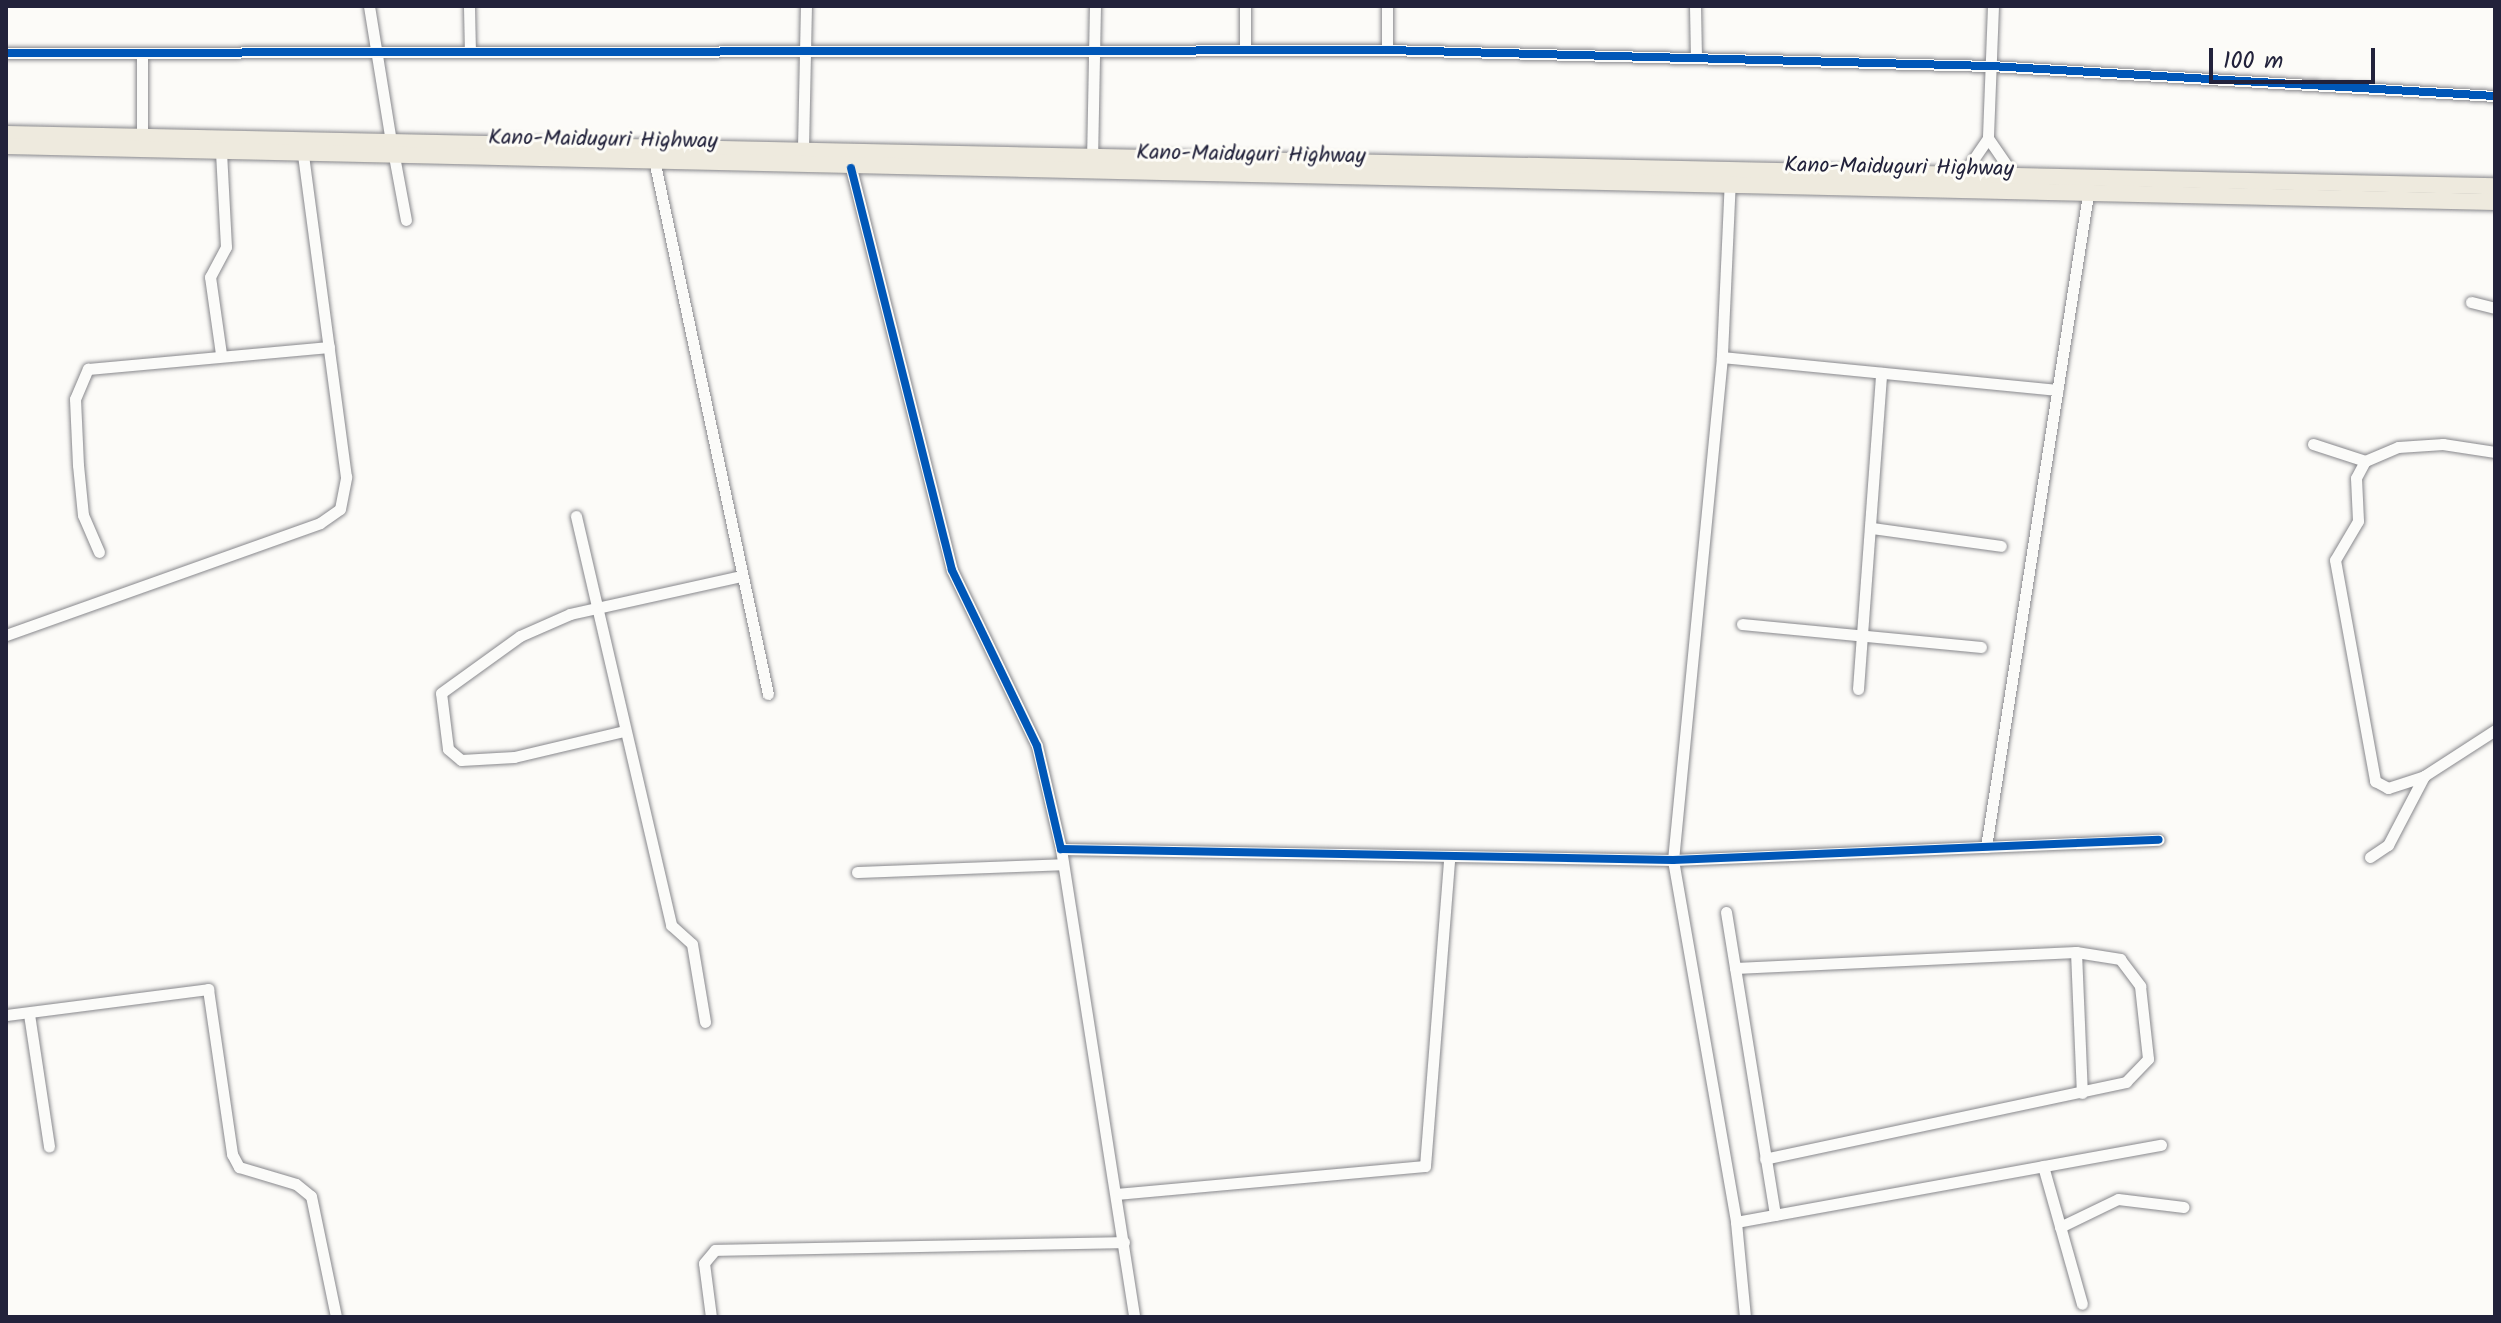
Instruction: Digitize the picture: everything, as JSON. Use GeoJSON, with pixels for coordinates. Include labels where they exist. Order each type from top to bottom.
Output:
{"type":"FeatureCollection","features":[{"type":"Feature","properties":{"kind":"highway","name":"Kano-Maiduguri Highway"},"geometry":{"type":"LineString","coordinates":[[6,134],[392,149],[653,154],[851,168],[1730,178],[1962,176],[2495,186]]}},
{"type":"Feature","properties":{"kind":"highway","name":"Kano-Maiduguri Highway"},"geometry":{"type":"LineString","coordinates":[[6,146],[303,154],[392,149]]}},
{"type":"Feature","properties":{"kind":"highway","name":"Kano-Maiduguri Highway"},"geometry":{"type":"LineString","coordinates":[[653,154],[803,148],[1092,153],[2088,194],[2495,202]]}},
{"type":"Feature","properties":{"kind":"street"},"geometry":{"type":"LineString","coordinates":[[369,6],[406,220]]}},
{"type":"Feature","properties":{"kind":"street"},"geometry":{"type":"LineString","coordinates":[[469,6],[470,52]]}},
{"type":"Feature","properties":{"kind":"street"},"geometry":{"type":"LineString","coordinates":[[803,148],[806,6]]}},
{"type":"Feature","properties":{"kind":"street"},"geometry":{"type":"LineString","coordinates":[[1092,173],[1095,6]]}},
{"type":"Feature","properties":{"kind":"street"},"geometry":{"type":"LineString","coordinates":[[1245,6],[1245,49]]}},
{"type":"Feature","properties":{"kind":"street"},"geometry":{"type":"LineString","coordinates":[[1387,6],[1387,50]]}},
{"type":"Feature","properties":{"kind":"street"},"geometry":{"type":"LineString","coordinates":[[1695,6],[1696,57]]}},
{"type":"Feature","properties":{"kind":"street"},"geometry":{"type":"LineString","coordinates":[[1962,176],[1988,138],[1993,6]]}},
{"type":"Feature","properties":{"kind":"street"},"geometry":{"type":"LineString","coordinates":[[6,53],[377,57],[470,52],[806,46],[1387,50],[1991,66],[2495,96]]}},
{"type":"Feature","properties":{"kind":"street"},"geometry":{"type":"LineString","coordinates":[[142,53],[142,137]]}},
{"type":"Feature","properties":{"kind":"street"},"geometry":{"type":"LineString","coordinates":[[1988,138],[2014,177]]}},
{"type":"Feature","properties":{"kind":"street"},"geometry":{"type":"LineString","coordinates":[[221,152],[226,247],[210,277],[221,354]]}},
{"type":"Feature","properties":{"kind":"street"},"geometry":{"type":"LineString","coordinates":[[6,635],[320,523],[340,509],[346,477],[303,154]]}},
{"type":"Feature","properties":{"kind":"street"},"geometry":{"type":"LineString","coordinates":[[653,154],[768,694]]}},
{"type":"Feature","properties":{"kind":"street"},"geometry":{"type":"LineString","coordinates":[[851,168],[952,570],[1037,746],[1089,991],[1101,1138],[1116,1194],[1134,1317]]}},
{"type":"Feature","properties":{"kind":"street"},"geometry":{"type":"LineString","coordinates":[[1730,178],[1722,357],[1673,860],[1736,1222],[1745,1317]]}},
{"type":"Feature","properties":{"kind":"street"},"geometry":{"type":"LineString","coordinates":[[1986,847],[2088,194]]}},
{"type":"Feature","properties":{"kind":"street"},"geometry":{"type":"LineString","coordinates":[[2471,302],[2495,308]]}},
{"type":"Feature","properties":{"kind":"street"},"geometry":{"type":"LineString","coordinates":[[99,552],[83,515],[80,377],[111,363],[329,347]]}},
{"type":"Feature","properties":{"kind":"street"},"geometry":{"type":"LineString","coordinates":[[1722,357],[2057,390]]}},
{"type":"Feature","properties":{"kind":"street"},"geometry":{"type":"LineString","coordinates":[[1858,689],[1881,373]]}},
{"type":"Feature","properties":{"kind":"street"},"geometry":{"type":"LineString","coordinates":[[2313,444],[2365,461]]}},
{"type":"Feature","properties":{"kind":"street"},"geometry":{"type":"LineString","coordinates":[[2495,452],[2443,444],[2398,447],[2365,461],[2356,478],[2358,521],[2335,560],[2375,781],[2388,788],[2424,776],[2495,730]]}},
{"type":"Feature","properties":{"kind":"street"},"geometry":{"type":"LineString","coordinates":[[576,516],[594,609],[671,925],[692,944],[705,1022]]}},
{"type":"Feature","properties":{"kind":"street"},"geometry":{"type":"LineString","coordinates":[[1872,528],[2001,546]]}},
{"type":"Feature","properties":{"kind":"street"},"geometry":{"type":"LineString","coordinates":[[624,731],[481,762],[448,749],[441,693],[520,636],[594,609],[741,576]]}},
{"type":"Feature","properties":{"kind":"street"},"geometry":{"type":"LineString","coordinates":[[1742,624],[1981,647]]}},
{"type":"Feature","properties":{"kind":"street"},"geometry":{"type":"LineString","coordinates":[[2370,857],[2388,845],[2424,776]]}},
{"type":"Feature","properties":{"kind":"street"},"geometry":{"type":"LineString","coordinates":[[1061,849],[1673,860],[2159,840]]}},
{"type":"Feature","properties":{"kind":"street"},"geometry":{"type":"LineString","coordinates":[[1116,1194],[1425,1166],[1449,858]]}},
{"type":"Feature","properties":{"kind":"street"},"geometry":{"type":"LineString","coordinates":[[857,872],[1063,864]]}},
{"type":"Feature","properties":{"kind":"street"},"geometry":{"type":"LineString","coordinates":[[1726,912],[1775,1215]]}},
{"type":"Feature","properties":{"kind":"street"},"geometry":{"type":"LineString","coordinates":[[1735,968],[2076,952],[2120,959],[2133,968],[2148,1038],[2141,1072],[2082,1093],[1765,1159]]}},
{"type":"Feature","properties":{"kind":"street"},"geometry":{"type":"LineString","coordinates":[[2076,952],[2082,1093]]}},
{"type":"Feature","properties":{"kind":"street"},"geometry":{"type":"LineString","coordinates":[[6,1015],[208,989],[232,1154],[239,1167],[296,1184],[311,1196],[336,1317]]}},
{"type":"Feature","properties":{"kind":"street"},"geometry":{"type":"LineString","coordinates":[[29,1014],[49,1147]]}},
{"type":"Feature","properties":{"kind":"street"},"geometry":{"type":"LineString","coordinates":[[1736,1222],[2161,1145]]}},
{"type":"Feature","properties":{"kind":"street"},"geometry":{"type":"LineString","coordinates":[[2043,1166],[2082,1304]]}},
{"type":"Feature","properties":{"kind":"street"},"geometry":{"type":"LineString","coordinates":[[2060,1227],[2118,1199],[2184,1207]]}},
{"type":"Feature","properties":{"kind":"street"},"geometry":{"type":"LineString","coordinates":[[711,1317],[704,1263],[715,1250],[1124,1242]]}},
{"type":"Feature","properties":{"kind":"cycle path"},"geometry":{"type":"LineString","coordinates":[[6,53],[1387,50],[1991,66],[2495,96]]}},
{"type":"Feature","properties":{"kind":"cycle path"},"geometry":{"type":"LineString","coordinates":[[851,168],[952,570],[1037,746],[1061,849],[1673,860],[2159,840]]}}]}
